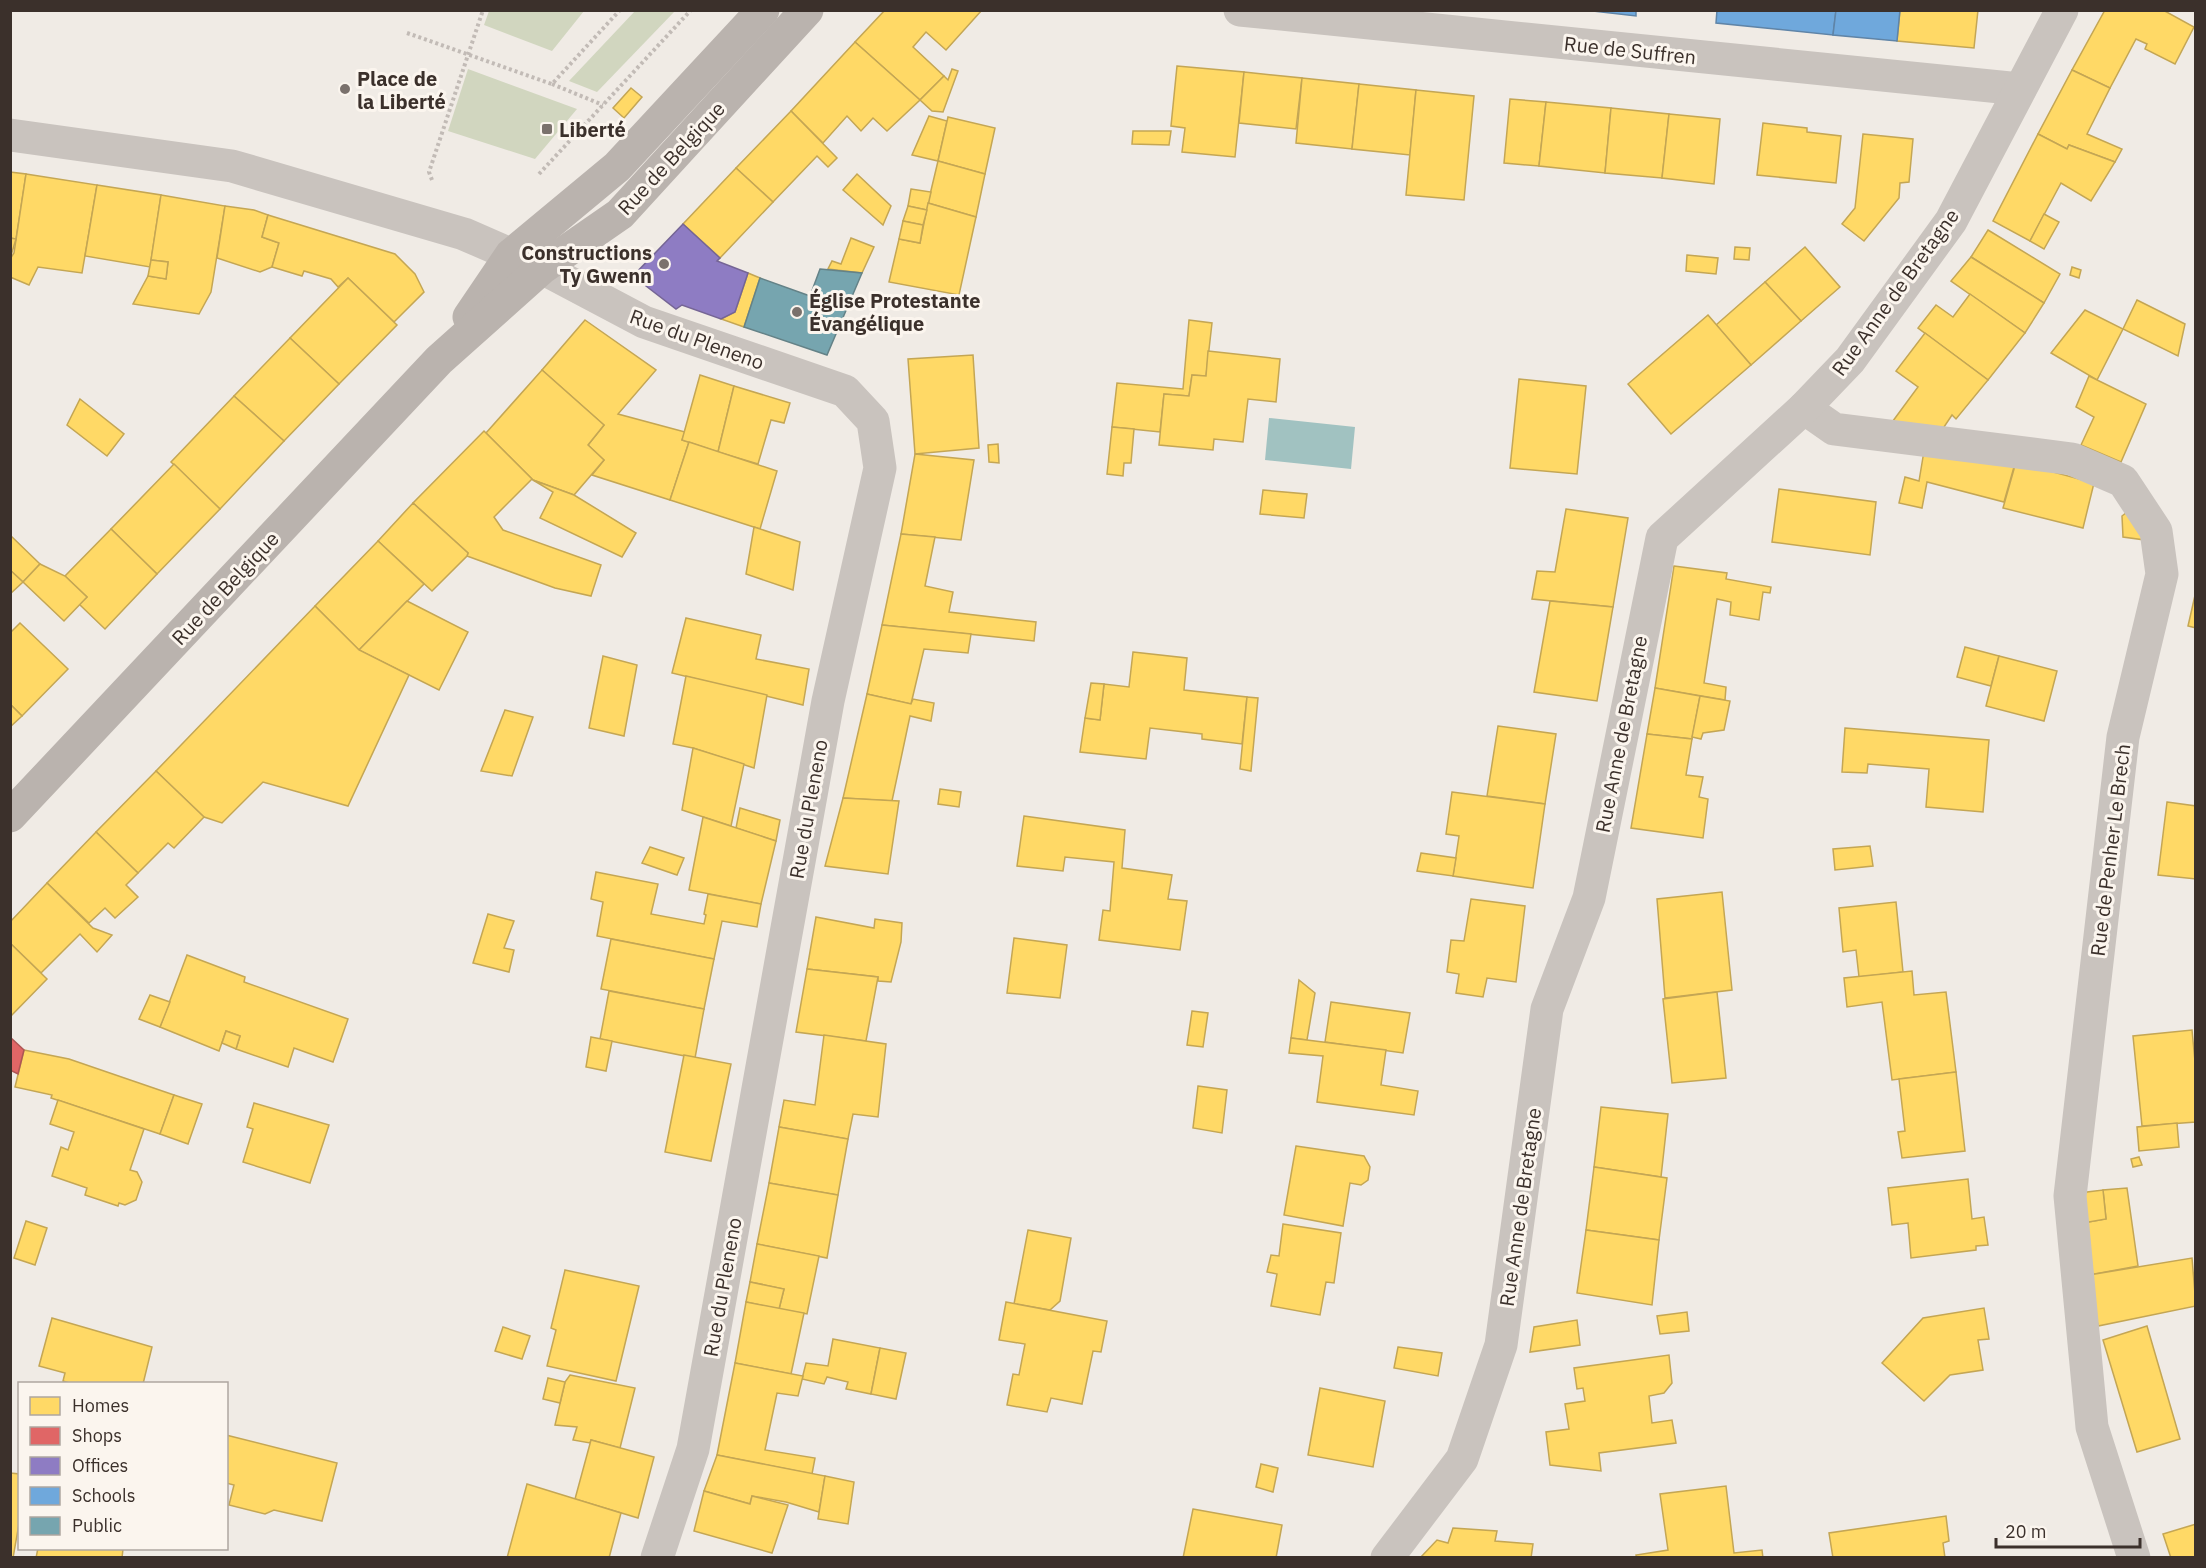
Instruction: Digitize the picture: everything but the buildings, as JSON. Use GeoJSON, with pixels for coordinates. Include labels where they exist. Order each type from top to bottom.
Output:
{"type":"FeatureCollection","features":[{"type":"Feature","properties":{"kind":"main road","name":"Rue de Belgique"},"geometry":{"type":"LineString","coordinates":[[439,360],[511,255],[617,167],[763,10]]}},
{"type":"Feature","properties":{"kind":"main road","name":"Rue de Belgique"},"geometry":{"type":"LineString","coordinates":[[10,816],[439,360],[542,268],[620,214],[807,10]]}},
{"type":"Feature","properties":{"kind":"street","name":"Rue de Suffren"},"geometry":{"type":"LineString","coordinates":[[1240,10],[2020,89]]}},
{"type":"Feature","properties":{"kind":"street","name":"Rue Anne de Bretagne"},"geometry":{"type":"LineString","coordinates":[[1387,1557],[1462,1459],[1501,1345],[1547,1010],[1588,898],[1662,538],[1804,408],[1850,360],[1951,221],[2062,10]]}},
{"type":"Feature","properties":{"kind":"street"},"geometry":{"type":"LineString","coordinates":[[10,135],[232,166],[464,234],[542,268]]}},
{"type":"Feature","properties":{"kind":"street","name":"Rue du Pleneno"},"geometry":{"type":"LineString","coordinates":[[542,268],[644,322],[845,391],[873,421],[880,468],[828,701],[693,1449],[657,1557]]}},
{"type":"Feature","properties":{"kind":"street","name":"Rue de Penher Le Brech"},"geometry":{"type":"LineString","coordinates":[[1804,408],[1834,429],[2072,459],[2123,481],[2157,531],[2162,574],[2123,737],[2070,1196],[2092,1427],[2134,1557]]}},
{"type":"Feature","properties":{"kind":"path"},"geometry":{"type":"LineString","coordinates":[[434,186],[429,172],[483,10]]}},
{"type":"Feature","properties":{"kind":"path"},"geometry":{"type":"LineString","coordinates":[[552,84],[620,10]]}},
{"type":"Feature","properties":{"kind":"path"},"geometry":{"type":"LineString","coordinates":[[534,178],[691,10]]}},
{"type":"Feature","properties":{"kind":"path"},"geometry":{"type":"LineString","coordinates":[[407,33],[552,84],[603,105]]}},
{"type":"Feature","properties":{"kind":"green space"},"geometry":{"type":"Polygon","coordinates":[[[489,10],[584,11],[552,51],[484,25],[489,10]]]}},
{"type":"Feature","properties":{"kind":"green space"},"geometry":{"type":"Polygon","coordinates":[[[635,11],[675,11],[597,92],[569,81],[635,11]]]}},
{"type":"Feature","properties":{"kind":"green space"},"geometry":{"type":"Polygon","coordinates":[[[468,69],[577,109],[535,159],[448,131],[468,69]]]}},
{"type":"Feature","properties":{"kind":"water"},"geometry":{"type":"Polygon","coordinates":[[[1269,418],[1355,427],[1351,469],[1265,460],[1269,418]]]}},
{"type":"Feature","properties":{"kind":"place","name":"Place de la Liberté"},"geometry":{"type":"Point","coordinates":[345,89]}},
{"type":"Feature","properties":{"kind":"place","name":"Liberté"},"geometry":{"type":"Point","coordinates":[547,129]}},
{"type":"Feature","properties":{"kind":"place","name":"Constructions Ty Gwenn"},"geometry":{"type":"Point","coordinates":[664,264]}},
{"type":"Feature","properties":{"kind":"place","name":"Église Protestante Évangélique"},"geometry":{"type":"Point","coordinates":[797,312]}}]}
